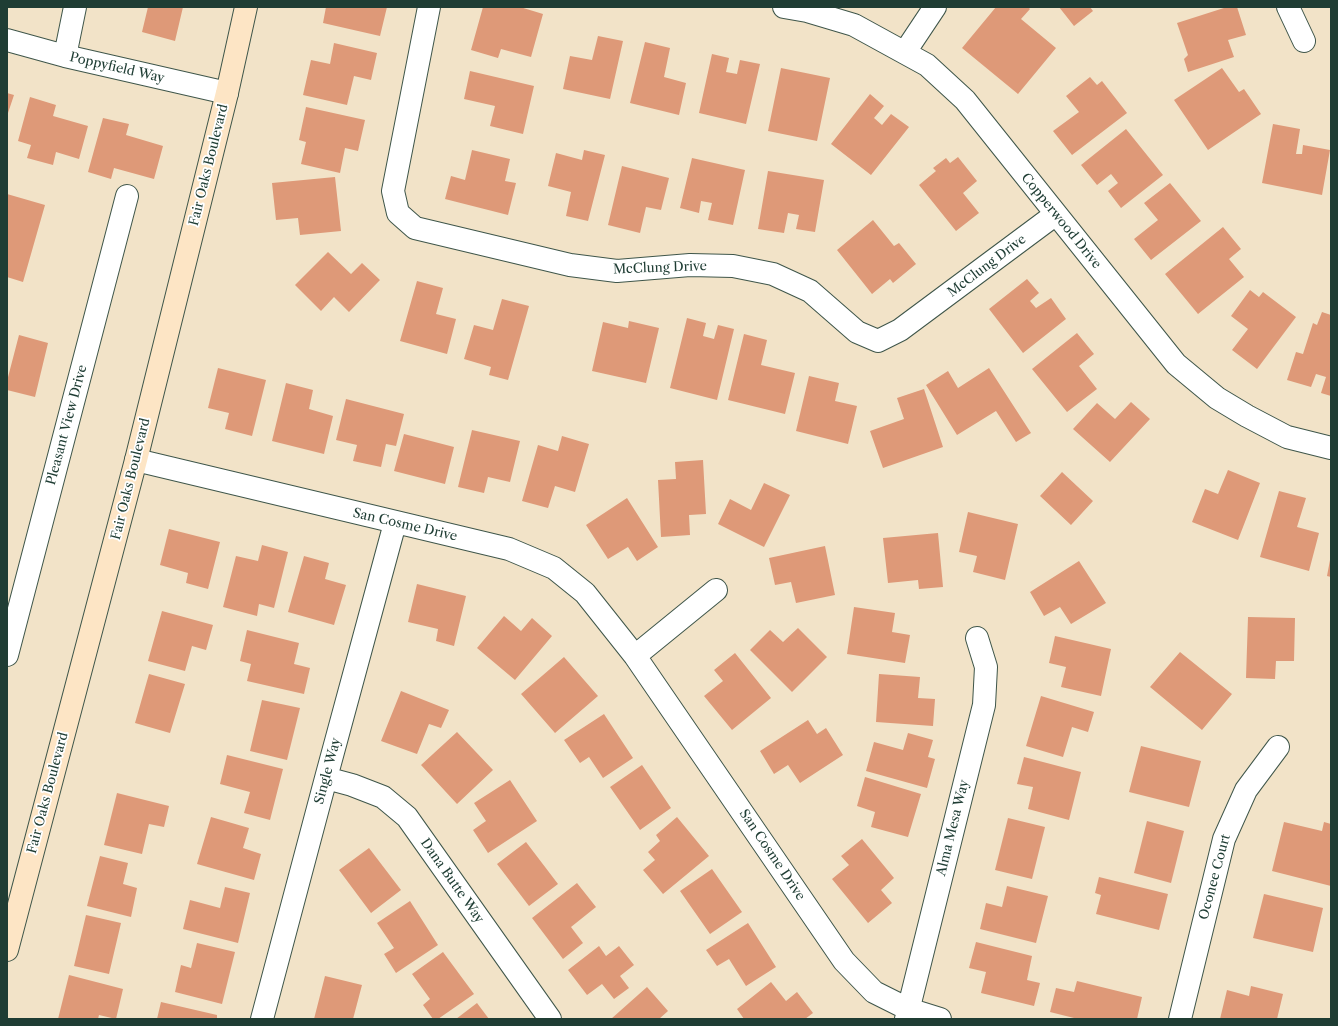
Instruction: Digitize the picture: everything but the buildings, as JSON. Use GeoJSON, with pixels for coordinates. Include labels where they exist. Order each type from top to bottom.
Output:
{"type":"FeatureCollection","features":[{"type":"Feature","properties":{"kind":"main road","name":"Fair Oaks Boulevard"},"geometry":{"type":"LineString","coordinates":[[7,950],[136,460],[227,93],[246,7]]}},
{"type":"Feature","properties":{"kind":"street"},"geometry":{"type":"LineString","coordinates":[[66,56],[75,7]]}},
{"type":"Feature","properties":{"kind":"street","name":"McClung Drive"},"geometry":{"type":"LineString","coordinates":[[429,7],[393,191],[398,213],[415,228],[570,265],[617,271],[690,265],[733,266],[773,274],[810,291],[857,332],[878,341],[900,330],[1056,214]]}},
{"type":"Feature","properties":{"kind":"street","name":"Copperwood Drive"},"geometry":{"type":"LineString","coordinates":[[784,7],[807,11],[854,25],[927,65],[965,100],[1176,364],[1217,398],[1247,416],[1287,437],[1331,448]]}},
{"type":"Feature","properties":{"kind":"street"},"geometry":{"type":"LineString","coordinates":[[905,52],[935,7]]}},
{"type":"Feature","properties":{"kind":"street"},"geometry":{"type":"LineString","coordinates":[[1288,7],[1304,41]]}},
{"type":"Feature","properties":{"kind":"street","name":"Poppyfield Way"},"geometry":{"type":"LineString","coordinates":[[7,40],[66,56],[227,93]]}},
{"type":"Feature","properties":{"kind":"street","name":"Pleasant View Drive"},"geometry":{"type":"LineString","coordinates":[[7,655],[127,196]]}},
{"type":"Feature","properties":{"kind":"street","name":"San Cosme Drive"},"geometry":{"type":"LineString","coordinates":[[136,460],[509,549],[554,568],[585,593],[635,656],[844,961],[874,992],[907,1014],[940,1019]]}},
{"type":"Feature","properties":{"kind":"street","name":"Single Way"},"geometry":{"type":"LineString","coordinates":[[262,1019],[395,523]]}},
{"type":"Feature","properties":{"kind":"street"},"geometry":{"type":"LineString","coordinates":[[635,656],[716,590]]}},
{"type":"Feature","properties":{"kind":"street","name":"Alma Mesa Way"},"geometry":{"type":"LineString","coordinates":[[907,1014],[984,705],[986,667],[977,638]]}},
{"type":"Feature","properties":{"kind":"street","name":"Oconee Court"},"geometry":{"type":"LineString","coordinates":[[1180,1019],[1224,839],[1246,790],[1278,747]]}},
{"type":"Feature","properties":{"kind":"street","name":"Dana Butte Way"},"geometry":{"type":"LineString","coordinates":[[326,778],[352,785],[384,797],[407,817],[550,1019]]}}]}
